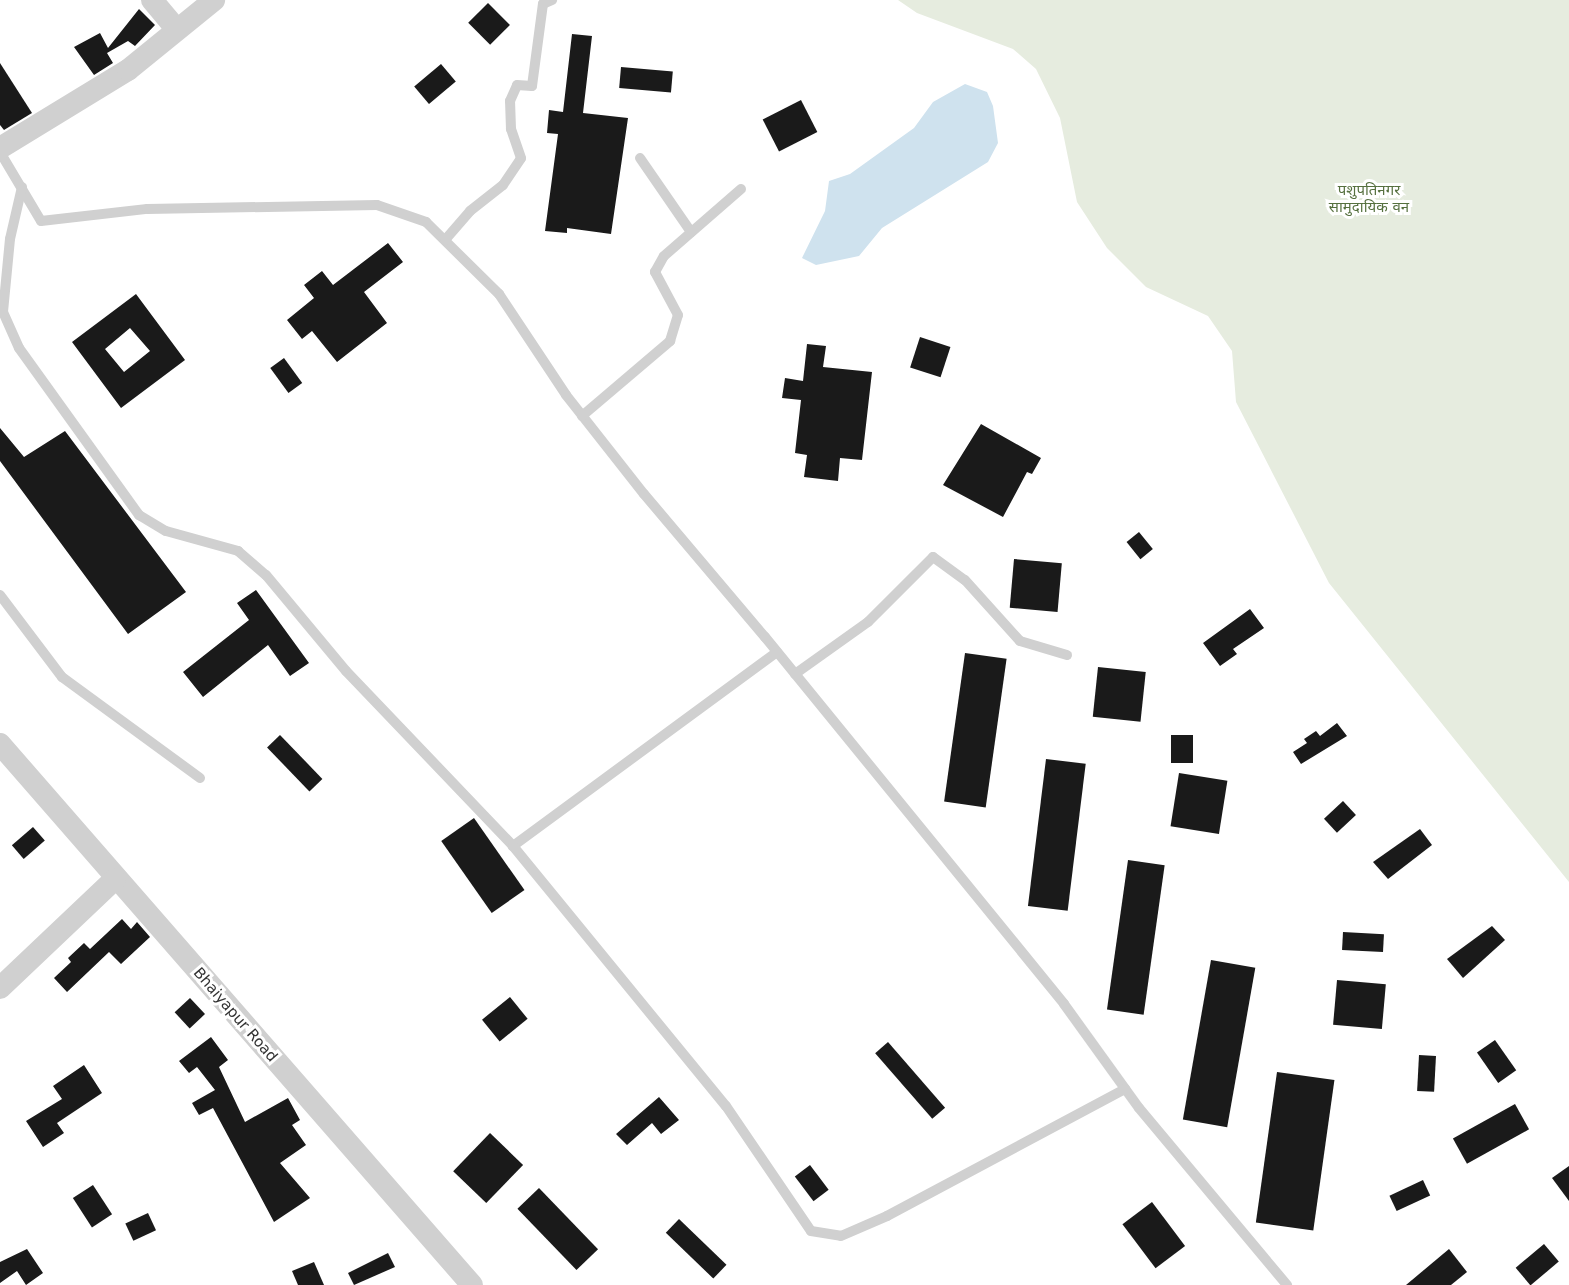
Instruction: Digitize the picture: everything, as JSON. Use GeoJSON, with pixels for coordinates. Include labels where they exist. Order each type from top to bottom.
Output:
{"type":"FeatureCollection","features":[{"type":"Feature","properties":{"kind":"street"},"geometry":{"type":"LineString","coordinates":[[152,0],[176,29]]}},
{"type":"Feature","properties":{"kind":"street"},"geometry":{"type":"LineString","coordinates":[[0,148],[128,70],[214,0]]}},
{"type":"Feature","properties":{"kind":"street","name":"Bhaiyapur Road"},"geometry":{"type":"LineString","coordinates":[[0,744],[115,879],[472,1285]]}},
{"type":"Feature","properties":{"kind":"street"},"geometry":{"type":"LineString","coordinates":[[0,988],[115,879]]}},
{"type":"Feature","properties":{"kind":"lane"},"geometry":{"type":"LineString","coordinates":[[445,240],[470,211],[503,185],[521,158],[511,129],[510,101],[517,85],[532,86],[543,4],[552,0]]}},
{"type":"Feature","properties":{"kind":"lane"},"geometry":{"type":"LineString","coordinates":[[0,152],[41,221],[147,209],[377,206],[426,222],[499,294],[582,416],[1064,1004],[1125,1089],[1287,1285]]}},
{"type":"Feature","properties":{"kind":"lane"},"geometry":{"type":"LineString","coordinates":[[640,158],[691,232]]}},
{"type":"Feature","properties":{"kind":"lane"},"geometry":{"type":"LineString","coordinates":[[22,187],[10,238],[2,314],[19,348],[140,515],[166,531],[238,551],[266,575],[346,671],[513,846],[726,1106],[811,1231],[841,1236],[887,1216],[1125,1089]]}},
{"type":"Feature","properties":{"kind":"lane"},"geometry":{"type":"LineString","coordinates":[[582,416],[670,341],[678,315],[655,272],[664,256],[741,189]]}},
{"type":"Feature","properties":{"kind":"lane"},"geometry":{"type":"LineString","coordinates":[[795,674],[868,622],[933,558],[964,580],[1020,641],[1067,655]]}},
{"type":"Feature","properties":{"kind":"lane"},"geometry":{"type":"LineString","coordinates":[[0,596],[62,677],[200,778]]}},
{"type":"Feature","properties":{"kind":"lane"},"geometry":{"type":"LineString","coordinates":[[513,846],[777,652]]}},
{"type":"Feature","properties":{"kind":"green space","name":"पशुपतिनगर सामुदायिक वन"},"geometry":{"type":"Polygon","coordinates":[[[898,0],[1569,0],[1569,882],[1329,583],[1236,402],[1232,351],[1208,316],[1146,287],[1107,248],[1077,202],[1060,118],[1036,69],[1013,49],[917,13],[898,0]]]}},
{"type":"Feature","properties":{"kind":"water"},"geometry":{"type":"Polygon","coordinates":[[[965,84],[987,92],[993,106],[998,143],[988,162],[882,228],[859,256],[816,265],[802,258],[825,211],[829,181],[850,174],[914,128],[933,102],[965,84]]]}},
{"type":"Feature","properties":{"kind":"building"},"geometry":{"type":"Polygon","coordinates":[[[488,3],[510,25],[490,45],[468,23],[488,3]]]}},
{"type":"Feature","properties":{"kind":"building"},"geometry":{"type":"Polygon","coordinates":[[[139,9],[155,25],[135,46],[128,41],[107,53],[113,63],[94,75],[74,47],[100,33],[108,48],[139,9]]]}},
{"type":"Feature","properties":{"kind":"building"},"geometry":{"type":"Polygon","coordinates":[[[572,34],[592,36],[583,113],[628,118],[611,234],[567,228],[567,233],[545,231],[558,134],[547,133],[549,110],[563,112],[572,34]]]}},
{"type":"Feature","properties":{"kind":"building"},"geometry":{"type":"Polygon","coordinates":[[[0,63],[32,113],[4,130],[0,125],[0,63]]]}},
{"type":"Feature","properties":{"kind":"building"},"geometry":{"type":"Polygon","coordinates":[[[441,64],[456,82],[429,104],[414,86],[441,64]]]}},
{"type":"Feature","properties":{"kind":"building"},"geometry":{"type":"Polygon","coordinates":[[[621,67],[673,72],[671,92],[619,88],[621,67]]]}},
{"type":"Feature","properties":{"kind":"building"},"geometry":{"type":"Polygon","coordinates":[[[801,100],[817,132],[779,152],[763,120],[801,100]]]}},
{"type":"Feature","properties":{"kind":"building"},"geometry":{"type":"Polygon","coordinates":[[[388,243],[403,262],[364,292],[387,323],[337,362],[312,331],[302,339],[287,320],[314,298],[304,285],[322,271],[333,285],[388,243]]]}},
{"type":"Feature","properties":{"kind":"building"},"geometry":{"type":"Polygon","coordinates":[[[136,294],[185,360],[121,408],[72,342],[136,294]],[[130,328],[105,349],[124,372],[150,351],[130,328]]]}},
{"type":"Feature","properties":{"kind":"building"},"geometry":{"type":"Polygon","coordinates":[[[920,337],[950,347],[941,377],[910,367],[920,337]]]}},
{"type":"Feature","properties":{"kind":"building"},"geometry":{"type":"Polygon","coordinates":[[[807,344],[826,346],[823,367],[872,372],[862,460],[840,458],[838,481],[804,477],[807,455],[795,453],[801,400],[782,398],[785,378],[803,381],[807,344]]]}},
{"type":"Feature","properties":{"kind":"building"},"geometry":{"type":"Polygon","coordinates":[[[284,358],[302,383],[288,393],[270,368],[284,358]]]}},
{"type":"Feature","properties":{"kind":"building"},"geometry":{"type":"Polygon","coordinates":[[[981,424],[1041,458],[1032,474],[1027,472],[1003,517],[943,485],[981,424]]]}},
{"type":"Feature","properties":{"kind":"building"},"geometry":{"type":"Polygon","coordinates":[[[0,428],[24,457],[65,431],[186,592],[128,634],[0,461],[0,428]]]}},
{"type":"Feature","properties":{"kind":"building"},"geometry":{"type":"Polygon","coordinates":[[[1139,532],[1153,549],[1140,559],[1127,542],[1139,532]]]}},
{"type":"Feature","properties":{"kind":"building"},"geometry":{"type":"Polygon","coordinates":[[[1014,559],[1062,563],[1058,612],[1010,608],[1014,559]]]}},
{"type":"Feature","properties":{"kind":"building"},"geometry":{"type":"Polygon","coordinates":[[[256,590],[309,663],[290,676],[268,645],[203,697],[183,672],[249,620],[237,603],[256,590]]]}},
{"type":"Feature","properties":{"kind":"building"},"geometry":{"type":"Polygon","coordinates":[[[1250,609],[1264,628],[1233,649],[1237,654],[1220,666],[1203,643],[1250,609]]]}},
{"type":"Feature","properties":{"kind":"building"},"geometry":{"type":"Polygon","coordinates":[[[965,653],[1007,659],[986,807],[944,802],[965,653]]]}},
{"type":"Feature","properties":{"kind":"building"},"geometry":{"type":"Polygon","coordinates":[[[1098,667],[1146,672],[1141,722],[1093,717],[1098,667]]]}},
{"type":"Feature","properties":{"kind":"building"},"geometry":{"type":"Polygon","coordinates":[[[1337,723],[1347,736],[1301,764],[1293,752],[1307,743],[1304,739],[1316,731],[1320,736],[1337,723]]]}},
{"type":"Feature","properties":{"kind":"building"},"geometry":{"type":"Polygon","coordinates":[[[280,735],[322,779],[309,791],[267,748],[280,735]]]}},
{"type":"Feature","properties":{"kind":"building"},"geometry":{"type":"Polygon","coordinates":[[[1171,735],[1193,735],[1193,763],[1171,763],[1171,735]]]}},
{"type":"Feature","properties":{"kind":"building"},"geometry":{"type":"Polygon","coordinates":[[[1046,759],[1086,764],[1068,911],[1028,906],[1046,759]]]}},
{"type":"Feature","properties":{"kind":"building"},"geometry":{"type":"Polygon","coordinates":[[[1179,773],[1227,781],[1219,834],[1171,826],[1179,773]]]}},
{"type":"Feature","properties":{"kind":"building"},"geometry":{"type":"Polygon","coordinates":[[[1343,801],[1356,815],[1337,833],[1324,819],[1343,801]]]}},
{"type":"Feature","properties":{"kind":"building"},"geometry":{"type":"Polygon","coordinates":[[[474,818],[524,890],[492,913],[441,841],[474,818]]]}},
{"type":"Feature","properties":{"kind":"building"},"geometry":{"type":"Polygon","coordinates":[[[33,827],[45,841],[24,859],[12,845],[33,827]]]}},
{"type":"Feature","properties":{"kind":"building"},"geometry":{"type":"Polygon","coordinates":[[[1420,829],[1432,845],[1388,879],[1373,862],[1420,829]]]}},
{"type":"Feature","properties":{"kind":"building"},"geometry":{"type":"Polygon","coordinates":[[[1128,860],[1165,865],[1144,1015],[1107,1010],[1128,860]]]}},
{"type":"Feature","properties":{"kind":"building"},"geometry":{"type":"Polygon","coordinates":[[[122,919],[131,929],[137,922],[150,937],[121,964],[109,952],[67,992],[54,978],[71,962],[68,958],[84,943],[90,949],[122,919]]]}},
{"type":"Feature","properties":{"kind":"building"},"geometry":{"type":"Polygon","coordinates":[[[1492,926],[1505,940],[1463,978],[1447,959],[1492,926]]]}},
{"type":"Feature","properties":{"kind":"building"},"geometry":{"type":"Polygon","coordinates":[[[1343,932],[1384,934],[1383,952],[1342,950],[1343,932]]]}},
{"type":"Feature","properties":{"kind":"building"},"geometry":{"type":"Polygon","coordinates":[[[1211,960],[1255,968],[1227,1127],[1183,1120],[1211,960]]]}},
{"type":"Feature","properties":{"kind":"building"},"geometry":{"type":"Polygon","coordinates":[[[1337,980],[1386,984],[1382,1029],[1333,1025],[1337,980]]]}},
{"type":"Feature","properties":{"kind":"building"},"geometry":{"type":"Polygon","coordinates":[[[510,997],[528,1019],[500,1041],[482,1020],[510,997]]]}},
{"type":"Feature","properties":{"kind":"building"},"geometry":{"type":"Polygon","coordinates":[[[190,998],[205,1014],[190,1028],[175,1012],[190,998]]]}},
{"type":"Feature","properties":{"kind":"building"},"geometry":{"type":"Polygon","coordinates":[[[211,1037],[228,1060],[219,1067],[245,1122],[288,1098],[300,1120],[292,1125],[306,1145],[280,1163],[310,1198],[274,1222],[213,1108],[199,1115],[192,1103],[215,1090],[197,1067],[189,1073],[179,1061],[211,1037]]]}},
{"type":"Feature","properties":{"kind":"building"},"geometry":{"type":"Polygon","coordinates":[[[1495,1040],[1516,1070],[1498,1083],[1477,1053],[1495,1040]]]}},
{"type":"Feature","properties":{"kind":"building"},"geometry":{"type":"Polygon","coordinates":[[[888,1042],[945,1108],[932,1119],[875,1053],[888,1042]]]}},
{"type":"Feature","properties":{"kind":"building"},"geometry":{"type":"Polygon","coordinates":[[[1419,1055],[1436,1056],[1434,1092],[1417,1091],[1419,1055]]]}},
{"type":"Feature","properties":{"kind":"building"},"geometry":{"type":"Polygon","coordinates":[[[84,1065],[102,1093],[57,1123],[64,1133],[43,1147],[26,1121],[62,1099],[53,1086],[84,1065]]]}},
{"type":"Feature","properties":{"kind":"building"},"geometry":{"type":"Polygon","coordinates":[[[1277,1072],[1334,1080],[1313,1231],[1256,1223],[1277,1072]]]}},
{"type":"Feature","properties":{"kind":"building"},"geometry":{"type":"Polygon","coordinates":[[[659,1097],[679,1120],[661,1134],[652,1123],[627,1145],[616,1134],[659,1097]]]}},
{"type":"Feature","properties":{"kind":"building"},"geometry":{"type":"Polygon","coordinates":[[[1515,1104],[1529,1129],[1467,1164],[1453,1138],[1515,1104]]]}},
{"type":"Feature","properties":{"kind":"building"},"geometry":{"type":"Polygon","coordinates":[[[490,1133],[523,1165],[486,1203],[453,1171],[490,1133]]]}},
{"type":"Feature","properties":{"kind":"building"},"geometry":{"type":"Polygon","coordinates":[[[810,1165],[829,1190],[813,1201],[795,1176],[810,1165]]]}},
{"type":"Feature","properties":{"kind":"building"},"geometry":{"type":"Polygon","coordinates":[[[1569,1166],[1569,1201],[1552,1178],[1569,1166]]]}},
{"type":"Feature","properties":{"kind":"building"},"geometry":{"type":"Polygon","coordinates":[[[1423,1180],[1430,1195],[1397,1211],[1389,1196],[1423,1180]]]}},
{"type":"Feature","properties":{"kind":"building"},"geometry":{"type":"Polygon","coordinates":[[[93,1185],[112,1214],[92,1227],[73,1198],[93,1185]]]}},
{"type":"Feature","properties":{"kind":"building"},"geometry":{"type":"Polygon","coordinates":[[[539,1188],[598,1249],[576,1270],[517,1209],[539,1188]]]}},
{"type":"Feature","properties":{"kind":"building"},"geometry":{"type":"Polygon","coordinates":[[[1152,1202],[1185,1246],[1156,1268],[1122,1224],[1152,1202]]]}},
{"type":"Feature","properties":{"kind":"building"},"geometry":{"type":"Polygon","coordinates":[[[148,1213],[156,1230],[133,1241],[125,1224],[148,1213]]]}},
{"type":"Feature","properties":{"kind":"building"},"geometry":{"type":"Polygon","coordinates":[[[679,1219],[726,1265],[713,1279],[666,1233],[679,1219]]]}},
{"type":"Feature","properties":{"kind":"building"},"geometry":{"type":"Polygon","coordinates":[[[1544,1244],[1559,1262],[1531,1285],[1516,1268],[1544,1244]]]}},
{"type":"Feature","properties":{"kind":"building"},"geometry":{"type":"Polygon","coordinates":[[[27,1249],[43,1273],[26,1285],[17,1271],[0,1283],[0,1262],[27,1249]]]}},
{"type":"Feature","properties":{"kind":"building"},"geometry":{"type":"Polygon","coordinates":[[[1449,1249],[1467,1272],[1451,1285],[1406,1285],[1449,1249]]]}},
{"type":"Feature","properties":{"kind":"building"},"geometry":{"type":"Polygon","coordinates":[[[388,1253],[395,1267],[354,1285],[348,1273],[388,1253]]]}},
{"type":"Feature","properties":{"kind":"building"},"geometry":{"type":"Polygon","coordinates":[[[314,1262],[324,1285],[298,1285],[292,1271],[314,1262]]]}}]}
